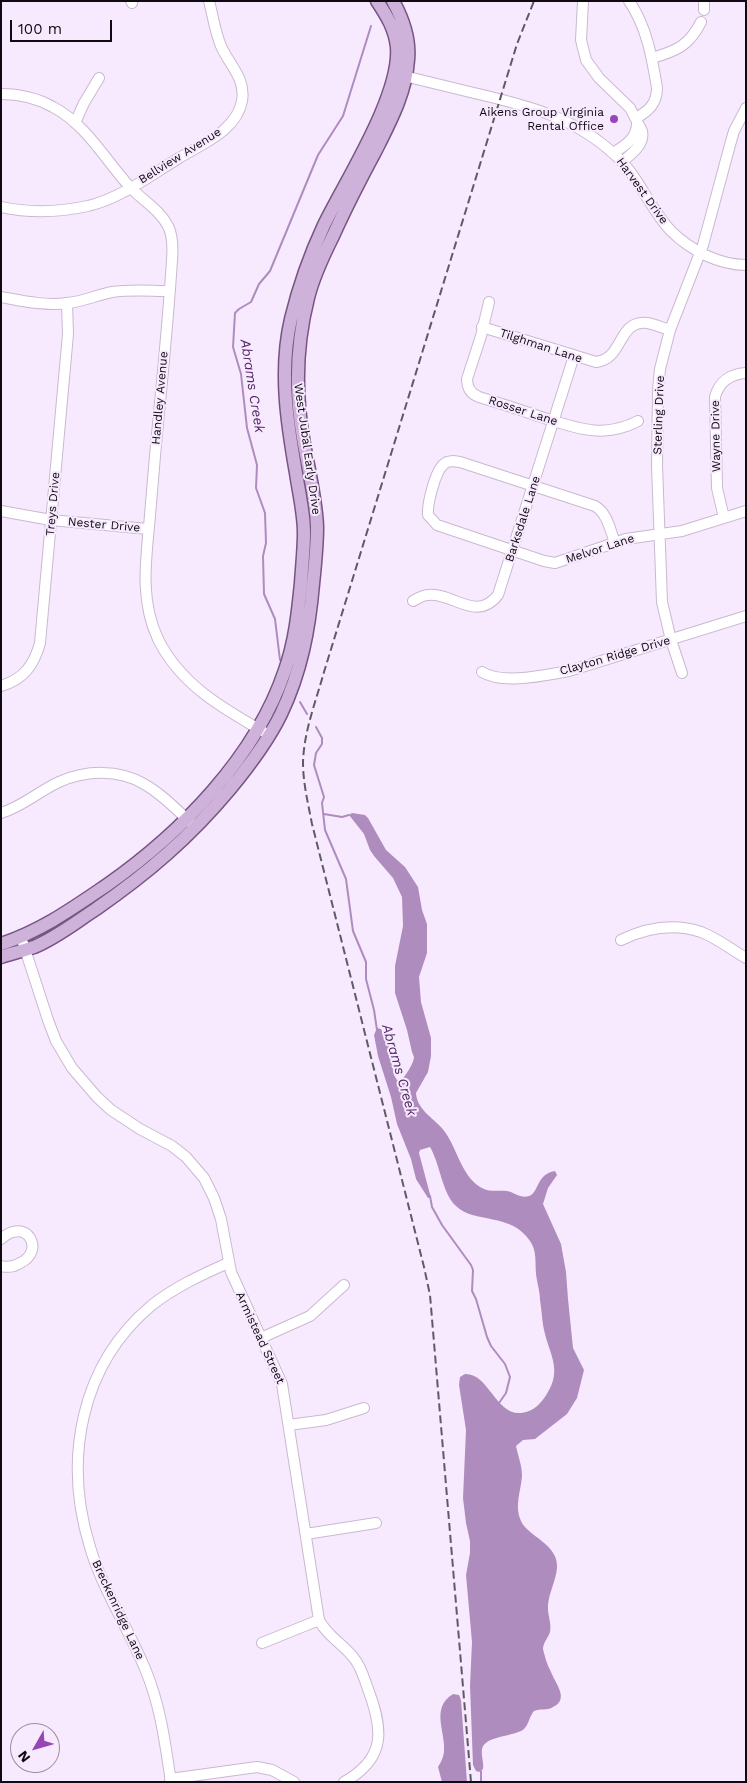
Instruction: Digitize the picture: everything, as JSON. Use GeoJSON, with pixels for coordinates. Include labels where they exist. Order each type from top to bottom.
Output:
{"type":"FeatureCollection","features":[{"type":"Feature","properties":{"kind":"main road","name":"West Jubal Early Drive"},"geometry":{"type":"LineString","coordinates":[[1,957],[25,950],[50,939],[127,888],[160,861],[196,828],[238,780],[269,735],[284,707],[302,660],[308,632],[316,553],[316,510],[303,438],[297,390],[302,323],[308,295],[323,256],[392,119],[400,75],[395,34],[378,1]]}},
{"type":"Feature","properties":{"kind":"main road","name":"West Jubal Early Drive"},"geometry":{"type":"LineString","coordinates":[[1,944],[22,937],[56,920],[125,872],[186,819],[222,778],[258,728],[280,684],[291,650],[297,620],[304,523],[288,428],[285,394],[286,353],[291,321],[300,287],[315,245],[408,61],[407,36],[402,18],[393,1]]}},
{"type":"Feature","properties":{"kind":"street","name":"Bellview Avenue"},"geometry":{"type":"LineString","coordinates":[[1,207],[37,211],[72,209],[97,203],[130,187],[225,130],[238,114],[241,107],[243,90],[236,70],[221,45],[209,1]]}},
{"type":"Feature","properties":{"kind":"street"},"geometry":{"type":"LineString","coordinates":[[584,1],[582,40],[586,60],[599,78],[624,102],[636,118],[642,131],[642,140],[638,147],[622,162]]}},
{"type":"Feature","properties":{"kind":"street"},"geometry":{"type":"LineString","coordinates":[[629,1],[644,32],[652,58],[658,96],[652,107],[636,118]]}},
{"type":"Feature","properties":{"kind":"street"},"geometry":{"type":"LineString","coordinates":[[652,58],[680,49],[691,38],[701,22]]}},
{"type":"Feature","properties":{"kind":"street","name":"Harvest Drive"},"geometry":{"type":"LineString","coordinates":[[400,75],[542,110],[577,126],[622,162],[670,230],[683,242],[700,253],[724,262],[746,264]]}},
{"type":"Feature","properties":{"kind":"street"},"geometry":{"type":"LineString","coordinates":[[75,123],[92,87],[99,78]]}},
{"type":"Feature","properties":{"kind":"street","name":"Handley Avenue"},"geometry":{"type":"LineString","coordinates":[[1,94],[44,102],[75,123],[130,187],[162,216],[171,234],[173,244],[170,291],[148,529],[145,594],[152,623],[164,650],[180,672],[196,688],[269,735]]}},
{"type":"Feature","properties":{"kind":"street","name":"Sterling Drive"},"geometry":{"type":"LineString","coordinates":[[682,673],[671,640],[662,602],[657,446],[658,390],[662,362],[670,330],[712,217],[734,131],[746,108]]}},
{"type":"Feature","properties":{"kind":"street"},"geometry":{"type":"LineString","coordinates":[[613,153],[633,138],[637,129],[636,118]]}},
{"type":"Feature","properties":{"kind":"street"},"geometry":{"type":"LineString","coordinates":[[1,297],[36,303],[67,303],[118,292],[170,291]]}},
{"type":"Feature","properties":{"kind":"street","name":"Rosser Lane"},"geometry":{"type":"LineString","coordinates":[[489,302],[467,379],[470,391],[479,397],[583,430],[598,431],[622,428],[638,421]]}},
{"type":"Feature","properties":{"kind":"street","name":"Treys Drive"},"geometry":{"type":"LineString","coordinates":[[1,686],[18,679],[26,672],[36,657],[42,628],[68,334],[67,303]]}},
{"type":"Feature","properties":{"kind":"street","name":"Tilghman Lane"},"geometry":{"type":"LineString","coordinates":[[482,327],[593,362],[604,360],[616,351],[626,331],[640,324],[670,330]]}},
{"type":"Feature","properties":{"kind":"street","name":"Barksdale Lane"},"geometry":{"type":"LineString","coordinates":[[413,601],[423,596],[435,595],[468,606],[486,605],[495,598],[500,590],[534,486],[574,356]]}},
{"type":"Feature","properties":{"kind":"street","name":"Wayne Drive"},"geometry":{"type":"LineString","coordinates":[[724,518],[717,488],[715,396],[719,386],[728,378],[746,373]]}},
{"type":"Feature","properties":{"kind":"street","name":"Melvor Lane"},"geometry":{"type":"LineString","coordinates":[[615,543],[606,516],[597,507],[453,461],[446,463],[440,468],[432,490],[427,513],[434,523],[547,562],[555,563],[638,536],[682,531],[746,511]]}},
{"type":"Feature","properties":{"kind":"street","name":"Nester Drive"},"geometry":{"type":"LineString","coordinates":[[1,511],[51,520],[148,529]]}},
{"type":"Feature","properties":{"kind":"street","name":"Clayton Ridge Drive"},"geometry":{"type":"LineString","coordinates":[[482,672],[496,678],[505,679],[569,671],[746,616]]}},
{"type":"Feature","properties":{"kind":"street"},"geometry":{"type":"LineString","coordinates":[[1,813],[67,779],[94,773],[110,774],[121,775],[144,784],[196,828]]}},
{"type":"Feature","properties":{"kind":"street"},"geometry":{"type":"LineString","coordinates":[[621,940],[638,932],[658,928],[684,928],[703,933],[746,958]]}},
{"type":"Feature","properties":{"kind":"street","name":"Armistead Street"},"geometry":{"type":"LineString","coordinates":[[22,937],[56,1041],[72,1068],[111,1110],[140,1129],[172,1146],[186,1157],[204,1178],[218,1208],[228,1264],[234,1281],[282,1384],[319,1620],[330,1636],[349,1652],[357,1663],[378,1719],[378,1739],[371,1758],[357,1774],[344,1782]]}},
{"type":"Feature","properties":{"kind":"street"},"geometry":{"type":"LineString","coordinates":[[1,1239],[12,1232],[23,1231],[28,1234],[33,1246],[32,1252],[24,1261],[13,1267],[6,1268],[1,1266]]}},
{"type":"Feature","properties":{"kind":"street","name":"Breckenridge Lane"},"geometry":{"type":"LineString","coordinates":[[170,1780],[165,1734],[153,1690],[106,1590],[84,1528],[78,1492],[78,1446],[81,1426],[93,1387],[110,1352],[119,1340],[138,1318],[158,1301],[189,1281],[228,1264]]}},
{"type":"Feature","properties":{"kind":"street"},"geometry":{"type":"LineString","coordinates":[[262,1338],[310,1316],[344,1285]]}},
{"type":"Feature","properties":{"kind":"street"},"geometry":{"type":"LineString","coordinates":[[289,1425],[326,1420],[364,1408]]}},
{"type":"Feature","properties":{"kind":"street"},"geometry":{"type":"LineString","coordinates":[[306,1534],[376,1523]]}},
{"type":"Feature","properties":{"kind":"street"},"geometry":{"type":"LineString","coordinates":[[262,1643],[319,1620]]}},
{"type":"Feature","properties":{"kind":"street"},"geometry":{"type":"LineString","coordinates":[[170,1780],[257,1768],[272,1770],[294,1782]]}},
{"type":"Feature","properties":{"kind":"shaded area"},"geometry":{"type":"Polygon","coordinates":[[[352,813],[365,815],[368,818],[386,850],[405,867],[418,887],[422,910],[427,924],[427,953],[419,977],[421,1002],[431,1038],[431,1056],[428,1072],[416,1093],[420,1105],[450,1139],[461,1164],[470,1178],[484,1189],[507,1191],[526,1197],[535,1191],[544,1176],[555,1171],[557,1175],[548,1188],[543,1204],[561,1244],[566,1272],[573,1348],[584,1370],[577,1398],[567,1414],[535,1439],[523,1440],[516,1446],[522,1476],[518,1504],[521,1521],[529,1531],[548,1547],[556,1560],[557,1568],[548,1605],[550,1632],[543,1649],[548,1667],[560,1691],[560,1700],[558,1704],[551,1708],[534,1711],[526,1727],[520,1732],[494,1739],[484,1744],[482,1749],[483,1769],[479,1772],[476,1771],[473,1765],[470,1686],[472,1642],[466,1575],[470,1541],[463,1498],[466,1430],[459,1385],[460,1377],[465,1374],[474,1376],[509,1411],[518,1413],[533,1409],[542,1401],[549,1391],[553,1380],[554,1365],[544,1330],[535,1253],[530,1241],[513,1226],[472,1215],[456,1206],[447,1194],[430,1147],[420,1150],[419,1153],[431,1198],[428,1198],[416,1179],[411,1159],[397,1124],[374,1035],[377,1028],[381,1029],[391,1051],[394,1075],[400,1081],[409,1070],[414,1057],[395,993],[395,966],[403,926],[402,897],[393,878],[374,856],[364,834],[349,815],[352,813]]]}},
{"type":"Feature","properties":{"kind":"shaded area"},"geometry":{"type":"Polygon","coordinates":[[[453,1694],[459,1695],[461,1700],[467,1782],[442,1782],[438,1767],[444,1752],[441,1721],[442,1706],[453,1694]]]}},
{"type":"Feature","properties":{"kind":"waterway","name":"Abrams Creek"},"geometry":{"type":"LineString","coordinates":[[280,660],[275,619],[264,594],[265,513],[256,488],[257,465],[247,428],[241,374],[233,347],[235,313],[251,302],[259,284],[270,271],[318,155],[343,116],[371,26]]}},
{"type":"Feature","properties":{"kind":"waterway","name":"Abrams Creek"},"geometry":{"type":"LineString","coordinates":[[300,702],[307,714]]}},
{"type":"Feature","properties":{"kind":"waterway","name":"Abrams Creek"},"geometry":{"type":"LineString","coordinates":[[316,727],[322,738],[322,744],[316,753],[314,765],[324,797],[322,803],[325,830],[346,879],[353,931],[366,962],[366,979],[377,1030]]}},
{"type":"Feature","properties":{"kind":"waterway"},"geometry":{"type":"LineString","coordinates":[[324,814],[342,817],[349,815]]}},
{"type":"Feature","properties":{"kind":"waterway","name":"Abrams Creek"},"geometry":{"type":"LineString","coordinates":[[430,1196],[432,1207],[442,1225],[471,1265],[473,1270],[472,1291],[487,1337],[491,1346],[505,1364],[510,1377],[506,1393],[499,1403]]}},
{"type":"Feature","properties":{"kind":"waterway","name":"Abrams Creek"},"geometry":{"type":"LineString","coordinates":[[481,1771],[481,1782]]}},
{"type":"Feature","properties":{"kind":"railway"},"geometry":{"type":"LineString","coordinates":[[471,1782],[430,1295],[312,824],[303,762],[308,728],[324,672],[517,44],[534,1]]}},
{"type":"Feature","properties":{"kind":"place","name":"Aikens Group Virginia Rental Office"},"geometry":{"type":"Point","coordinates":[614,119]}}]}
